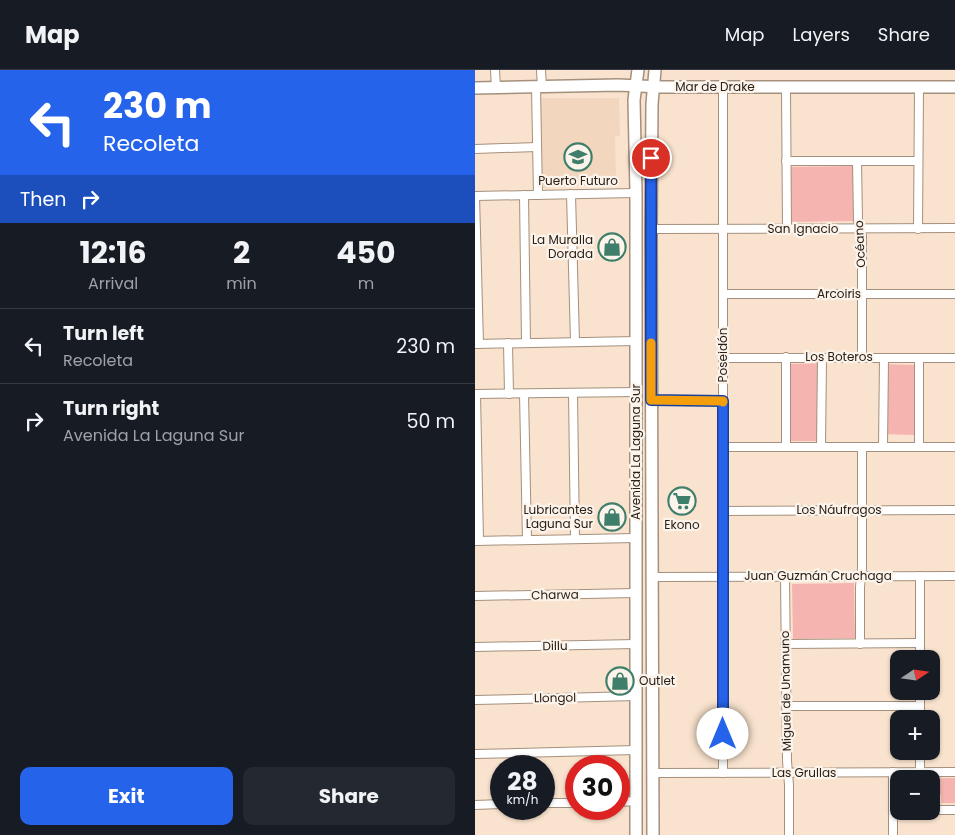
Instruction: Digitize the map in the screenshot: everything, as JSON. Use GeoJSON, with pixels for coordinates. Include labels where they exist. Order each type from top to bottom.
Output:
{"type":"FeatureCollection","features":[{"type":"Feature","properties":{"kind":"street"},"geometry":{"type":"LineString","coordinates":[[495,70],[496,88]]}},
{"type":"Feature","properties":{"kind":"street"},"geometry":{"type":"LineString","coordinates":[[538,194],[537,147],[541,70]]}},
{"type":"Feature","properties":{"kind":"street","name":"Avenida La Laguna Sur"},"geometry":{"type":"LineString","coordinates":[[636,835],[635,86],[637,70]]}},
{"type":"Feature","properties":{"kind":"street","name":"Avenida La Laguna Sur"},"geometry":{"type":"LineString","coordinates":[[653,835],[651,229],[652,104],[655,70]]}},
{"type":"Feature","properties":{"kind":"street","name":"Mar de Drake"},"geometry":{"type":"LineString","coordinates":[[475,88],[617,85],[653,87],[955,87]]}},
{"type":"Feature","properties":{"kind":"street","name":"Poseidón"},"geometry":{"type":"LineString","coordinates":[[723,87],[723,773]]}},
{"type":"Feature","properties":{"kind":"street"},"geometry":{"type":"LineString","coordinates":[[786,87],[787,229]]}},
{"type":"Feature","properties":{"kind":"street"},"geometry":{"type":"LineString","coordinates":[[918,229],[919,87]]}},
{"type":"Feature","properties":{"kind":"street"},"geometry":{"type":"LineString","coordinates":[[475,149],[537,147]]}},
{"type":"Feature","properties":{"kind":"street","name":"Océano"},"geometry":{"type":"LineString","coordinates":[[857,160],[858,220],[862,236],[862,358]]}},
{"type":"Feature","properties":{"kind":"street"},"geometry":{"type":"LineString","coordinates":[[787,161],[918,161]]}},
{"type":"Feature","properties":{"kind":"street"},"geometry":{"type":"LineString","coordinates":[[636,193],[475,196],[477,344],[636,341]]}},
{"type":"Feature","properties":{"kind":"street"},"geometry":{"type":"LineString","coordinates":[[571,194],[575,342]]}},
{"type":"Feature","properties":{"kind":"street"},"geometry":{"type":"LineString","coordinates":[[524,195],[526,343]]}},
{"type":"Feature","properties":{"kind":"street","name":"San Ignacio"},"geometry":{"type":"LineString","coordinates":[[651,229],[955,228]]}},
{"type":"Feature","properties":{"kind":"street","name":"Arcoiris"},"geometry":{"type":"LineString","coordinates":[[723,294],[955,294]]}},
{"type":"Feature","properties":{"kind":"street"},"geometry":{"type":"LineString","coordinates":[[508,344],[509,394]]}},
{"type":"Feature","properties":{"kind":"street"},"geometry":{"type":"LineString","coordinates":[[785,357],[786,447]]}},
{"type":"Feature","properties":{"kind":"street","name":"Los Boteros"},"geometry":{"type":"LineString","coordinates":[[723,358],[955,358]]}},
{"type":"Feature","properties":{"kind":"street"},"geometry":{"type":"LineString","coordinates":[[821,447],[822,358]]}},
{"type":"Feature","properties":{"kind":"street"},"geometry":{"type":"LineString","coordinates":[[883,447],[884,358]]}},
{"type":"Feature","properties":{"kind":"street"},"geometry":{"type":"LineString","coordinates":[[919,358],[919,447]]}},
{"type":"Feature","properties":{"kind":"street"},"geometry":{"type":"LineString","coordinates":[[573,392],[575,539]]}},
{"type":"Feature","properties":{"kind":"street"},"geometry":{"type":"LineString","coordinates":[[636,392],[476,394],[477,541],[636,538]]}},
{"type":"Feature","properties":{"kind":"street"},"geometry":{"type":"LineString","coordinates":[[524,394],[527,540]]}},
{"type":"Feature","properties":{"kind":"street"},"geometry":{"type":"LineString","coordinates":[[651,400],[723,401]]}},
{"type":"Feature","properties":{"kind":"street"},"geometry":{"type":"LineString","coordinates":[[723,447],[955,447]]}},
{"type":"Feature","properties":{"kind":"street"},"geometry":{"type":"LineString","coordinates":[[860,644],[862,447]]}},
{"type":"Feature","properties":{"kind":"street","name":"Los Náufragos"},"geometry":{"type":"LineString","coordinates":[[723,511],[955,510]]}},
{"type":"Feature","properties":{"kind":"street"},"geometry":{"type":"LineString","coordinates":[[920,576],[920,650]]}},
{"type":"Feature","properties":{"kind":"street","name":"Juan Guzmán Cruchaga"},"geometry":{"type":"LineString","coordinates":[[652,577],[955,576]]}},
{"type":"Feature","properties":{"kind":"street","name":"Miguel de Unamuno"},"geometry":{"type":"LineString","coordinates":[[785,577],[789,835]]}},
{"type":"Feature","properties":{"kind":"street","name":"Charwa"},"geometry":{"type":"LineString","coordinates":[[475,596],[636,593]]}},
{"type":"Feature","properties":{"kind":"street"},"geometry":{"type":"LineString","coordinates":[[785,644],[920,643]]}},
{"type":"Feature","properties":{"kind":"street","name":"Dillu"},"geometry":{"type":"LineString","coordinates":[[475,647],[636,644]]}},
{"type":"Feature","properties":{"kind":"street","name":"Llongol"},"geometry":{"type":"LineString","coordinates":[[475,700],[636,696]]}},
{"type":"Feature","properties":{"kind":"street"},"geometry":{"type":"LineString","coordinates":[[920,700],[920,710]]}},
{"type":"Feature","properties":{"kind":"street"},"geometry":{"type":"LineString","coordinates":[[786,706],[920,706]]}},
{"type":"Feature","properties":{"kind":"street"},"geometry":{"type":"LineString","coordinates":[[475,754],[636,750]]}},
{"type":"Feature","properties":{"kind":"street","name":"Las Grullas"},"geometry":{"type":"LineString","coordinates":[[653,774],[890,772]]}},
{"type":"Feature","properties":{"kind":"street","name":"Las Grullas"},"geometry":{"type":"LineString","coordinates":[[940,772],[955,772]]}},
{"type":"Feature","properties":{"kind":"street"},"geometry":{"type":"LineString","coordinates":[[630,801],[636,801]]}},
{"type":"Feature","properties":{"kind":"street"},"geometry":{"type":"LineString","coordinates":[[475,805],[490,804]]}},
{"type":"Feature","properties":{"kind":"street"},"geometry":{"type":"LineString","coordinates":[[940,810],[955,810]]}},
{"type":"Feature","properties":{"kind":"street"},"geometry":{"type":"LineString","coordinates":[[893,820],[893,835]]}},
{"type":"Feature","properties":{"kind":"shaded area","name":"Puerto Futuro"},"geometry":{"type":"Polygon","coordinates":[[[541,98],[619,98],[620,136],[615,136],[615,182],[611,184],[544,188],[540,184],[541,98]]]}},
{"type":"Feature","properties":{"kind":"shaded area"},"geometry":{"type":"Polygon","coordinates":[[[853,166],[854,221],[792,222],[791,167],[853,166]]]}},
{"type":"Feature","properties":{"kind":"shaded area"},"geometry":{"type":"Polygon","coordinates":[[[819,363],[817,441],[790,441],[791,364],[819,363]]]}},
{"type":"Feature","properties":{"kind":"shaded area"},"geometry":{"type":"Polygon","coordinates":[[[880,364],[916,365],[914,435],[881,434],[880,364]]]}},
{"type":"Feature","properties":{"kind":"shaded area"},"geometry":{"type":"Polygon","coordinates":[[[854,583],[855,638],[793,639],[792,584],[854,583]]]}},
{"type":"Feature","properties":{"kind":"shaded area"},"geometry":{"type":"Polygon","coordinates":[[[940,778],[955,778],[955,803],[941,803],[940,778]]]}},
{"type":"Feature","properties":{"kind":"slow traffic"},"geometry":{"type":"LineString","coordinates":[[651,343],[651,400],[723,402]]}},
{"type":"Feature","properties":{"kind":"place","name":"Puerto Futuro"},"geometry":{"type":"Point","coordinates":[578,157]}},
{"type":"Feature","properties":{"kind":"place","name":"La Muralla Dorada"},"geometry":{"type":"Point","coordinates":[612,247]}},
{"type":"Feature","properties":{"kind":"place","name":"Ekono"},"geometry":{"type":"Point","coordinates":[682,501]}},
{"type":"Feature","properties":{"kind":"place","name":"Lubricantes Laguna Sur"},"geometry":{"type":"Point","coordinates":[612,517]}},
{"type":"Feature","properties":{"kind":"place","name":"Outlet"},"geometry":{"type":"Point","coordinates":[620,681]}},
{"type":"Feature","properties":{"kind":"route"},"geometry":{"type":"LineString","coordinates":[[651,158],[651,400],[723,401],[723,734]]}}]}
